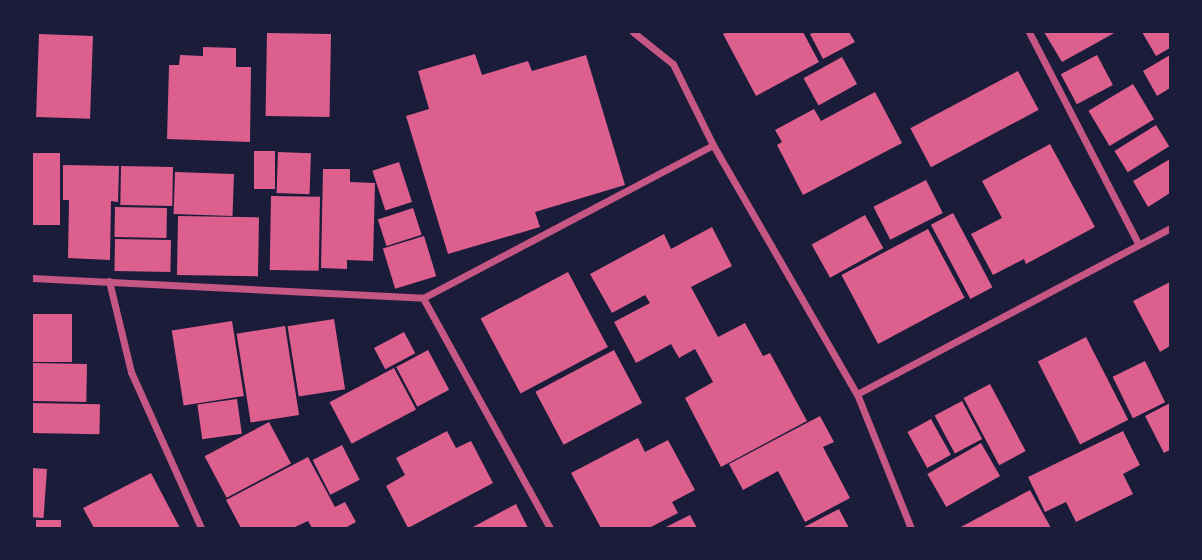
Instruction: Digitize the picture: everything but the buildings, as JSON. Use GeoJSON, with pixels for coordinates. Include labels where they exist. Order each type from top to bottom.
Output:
{"type":"FeatureCollection","features":[{"type":"Feature","properties":{"kind":"street"},"geometry":{"type":"LineString","coordinates":[[633,32],[673,64],[713,145],[857,394],[911,528]]}},
{"type":"Feature","properties":{"kind":"street"},"geometry":{"type":"LineString","coordinates":[[1029,32],[1138,243]]}},
{"type":"Feature","properties":{"kind":"street"},"geometry":{"type":"LineString","coordinates":[[32,278],[423,298],[713,145]]}},
{"type":"Feature","properties":{"kind":"street"},"geometry":{"type":"LineString","coordinates":[[857,394],[1138,243],[1171,228]]}},
{"type":"Feature","properties":{"kind":"street"},"geometry":{"type":"LineString","coordinates":[[109,281],[131,372],[201,528]]}},
{"type":"Feature","properties":{"kind":"street"},"geometry":{"type":"LineString","coordinates":[[423,298],[550,528]]}}]}
